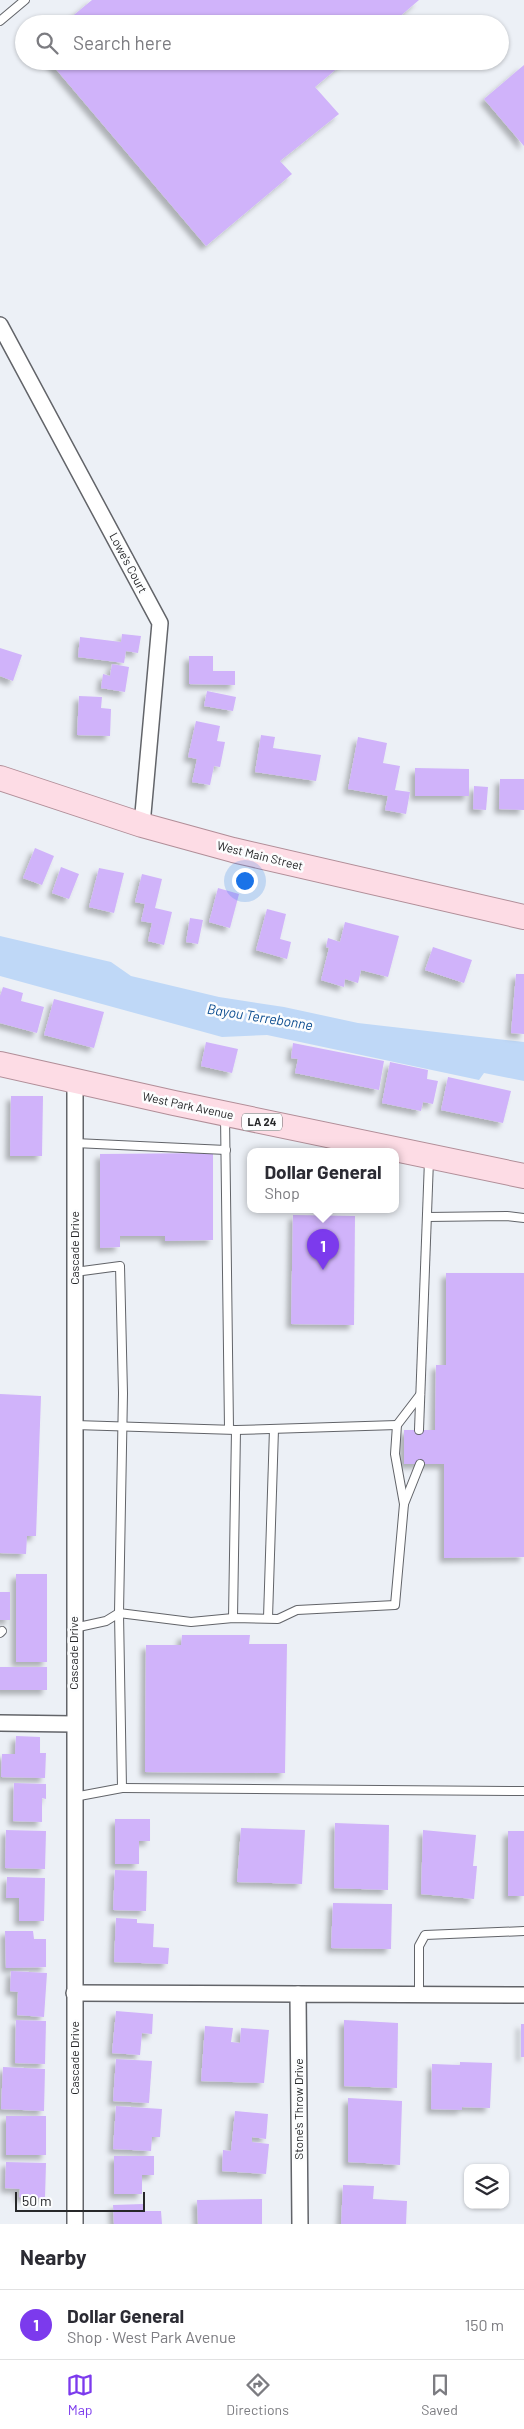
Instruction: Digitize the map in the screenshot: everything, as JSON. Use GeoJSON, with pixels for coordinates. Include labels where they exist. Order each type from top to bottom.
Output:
{"type":"FeatureCollection","features":[{"type":"Feature","properties":{"kind":"main road","name":"West Main Street"},"geometry":{"type":"LineString","coordinates":[[0,778],[142,825],[233,850],[524,918]]}},
{"type":"Feature","properties":{"kind":"main road","name":"West Park Avenue"},"geometry":{"type":"LineString","coordinates":[[0,1064],[74,1082],[391,1148]]}},
{"type":"Feature","properties":{"kind":"main road","name":"West Park Avenue"},"geometry":{"type":"LineString","coordinates":[[399,1150],[524,1176]]}},
{"type":"Feature","properties":{"kind":"street","name":"Lowe's Court"},"geometry":{"type":"LineString","coordinates":[[0,325],[160,623],[142,825]]}},
{"type":"Feature","properties":{"kind":"street","name":"Cascade Drive"},"geometry":{"type":"LineString","coordinates":[[74,1082],[75,2224]]}},
{"type":"Feature","properties":{"kind":"street"},"geometry":{"type":"LineString","coordinates":[[0,1724],[74,1724]]}},
{"type":"Feature","properties":{"kind":"street"},"geometry":{"type":"LineString","coordinates":[[74,1993],[524,1995]]}},
{"type":"Feature","properties":{"kind":"street","name":"Stone's Throw Drive"},"geometry":{"type":"LineString","coordinates":[[298,1994],[300,2224]]}},
{"type":"Feature","properties":{"kind":"lane"},"geometry":{"type":"LineString","coordinates":[[0,21],[25,0]]}},
{"type":"Feature","properties":{"kind":"lane"},"geometry":{"type":"LineString","coordinates":[[225,1114],[233,1429],[233,1618]]}},
{"type":"Feature","properties":{"kind":"lane"},"geometry":{"type":"LineString","coordinates":[[74,1143],[226,1150]]}},
{"type":"Feature","properties":{"kind":"lane"},"geometry":{"type":"LineString","coordinates":[[419,1430],[430,1156]]}},
{"type":"Feature","properties":{"kind":"lane"},"geometry":{"type":"LineString","coordinates":[[427,1217],[506,1216],[524,1218]]}},
{"type":"Feature","properties":{"kind":"lane"},"geometry":{"type":"LineString","coordinates":[[75,1272],[120,1266],[122,1427],[119,1612],[122,1788]]}},
{"type":"Feature","properties":{"kind":"lane"},"geometry":{"type":"LineString","coordinates":[[74,1628],[106,1621],[119,1612],[191,1622],[233,1618],[278,1619],[297,1610],[395,1605],[404,1504],[395,1454],[397,1425],[420,1395]]}},
{"type":"Feature","properties":{"kind":"lane"},"geometry":{"type":"LineString","coordinates":[[74,1425],[274,1429],[397,1425]]}},
{"type":"Feature","properties":{"kind":"lane"},"geometry":{"type":"LineString","coordinates":[[268,1618],[274,1429]]}},
{"type":"Feature","properties":{"kind":"lane"},"geometry":{"type":"LineString","coordinates":[[404,1504],[420,1464]]}},
{"type":"Feature","properties":{"kind":"lane"},"geometry":{"type":"LineString","coordinates":[[74,1797],[122,1788],[524,1791]]}},
{"type":"Feature","properties":{"kind":"lane"},"geometry":{"type":"LineString","coordinates":[[419,1995],[419,1946],[425,1935],[524,1931]]}},
{"type":"Feature","properties":{"kind":"water","name":"Bayou Terrebonne"},"geometry":{"type":"Polygon","coordinates":[[[0,936],[111,962],[131,976],[219,997],[284,1007],[358,1023],[524,1042],[524,1081],[484,1073],[479,1080],[267,1035],[222,1037],[0,976],[0,936]]]}},
{"type":"Feature","properties":{"kind":"building"},"geometry":{"type":"Polygon","coordinates":[[[92,0],[419,0],[402,15],[74,15],[92,0]]]}},
{"type":"Feature","properties":{"kind":"building"},"geometry":{"type":"Polygon","coordinates":[[[524,65],[524,146],[484,99],[524,65]]]}},
{"type":"Feature","properties":{"kind":"building"},"geometry":{"type":"Polygon","coordinates":[[[57,70],[335,70],[315,87],[339,114],[280,161],[292,174],[206,246],[57,70]]]}},
{"type":"Feature","properties":{"kind":"building"},"geometry":{"type":"Polygon","coordinates":[[[122,634],[141,636],[138,653],[126,651],[124,663],[78,657],[80,637],[121,642],[122,634]]]}},
{"type":"Feature","properties":{"kind":"building"},"geometry":{"type":"Polygon","coordinates":[[[0,648],[22,655],[13,681],[0,676],[0,648]]]}},
{"type":"Feature","properties":{"kind":"building"},"geometry":{"type":"Polygon","coordinates":[[[189,656],[213,656],[213,671],[235,671],[235,685],[189,684],[189,656]]]}},
{"type":"Feature","properties":{"kind":"building"},"geometry":{"type":"Polygon","coordinates":[[[112,664],[129,667],[125,692],[101,688],[103,674],[110,676],[112,664]]]}},
{"type":"Feature","properties":{"kind":"building"},"geometry":{"type":"Polygon","coordinates":[[[207,691],[236,697],[233,711],[204,706],[207,691]]]}},
{"type":"Feature","properties":{"kind":"building"},"geometry":{"type":"Polygon","coordinates":[[[79,696],[102,697],[101,708],[111,709],[110,736],[77,735],[79,696]]]}},
{"type":"Feature","properties":{"kind":"building"},"geometry":{"type":"Polygon","coordinates":[[[196,721],[220,726],[217,741],[225,742],[220,767],[214,766],[210,785],[192,782],[197,759],[188,757],[196,721]]]}},
{"type":"Feature","properties":{"kind":"building"},"geometry":{"type":"Polygon","coordinates":[[[261,735],[275,737],[273,748],[321,755],[316,781],[255,772],[261,735]]]}},
{"type":"Feature","properties":{"kind":"building"},"geometry":{"type":"Polygon","coordinates":[[[358,737],[387,743],[383,763],[400,766],[395,790],[410,792],[406,814],[385,810],[388,796],[348,789],[358,737]]]}},
{"type":"Feature","properties":{"kind":"building"},"geometry":{"type":"Polygon","coordinates":[[[415,768],[469,769],[469,796],[415,796],[415,768]]]}},
{"type":"Feature","properties":{"kind":"building"},"geometry":{"type":"Polygon","coordinates":[[[500,779],[524,779],[524,810],[499,809],[500,779]]]}},
{"type":"Feature","properties":{"kind":"building"},"geometry":{"type":"Polygon","coordinates":[[[474,786],[488,787],[486,810],[473,809],[474,786]]]}},
{"type":"Feature","properties":{"kind":"building"},"geometry":{"type":"Polygon","coordinates":[[[35,848],[54,856],[42,885],[23,878],[35,848]]]}},
{"type":"Feature","properties":{"kind":"building"},"geometry":{"type":"Polygon","coordinates":[[[61,867],[79,874],[69,899],[52,893],[61,867]]]}},
{"type":"Feature","properties":{"kind":"building"},"geometry":{"type":"Polygon","coordinates":[[[99,868],[124,873],[114,913],[89,907],[99,868]]]}},
{"type":"Feature","properties":{"kind":"building"},"geometry":{"type":"Polygon","coordinates":[[[142,874],[162,879],[155,908],[172,912],[164,945],[148,941],[152,923],[141,921],[145,904],[135,902],[142,874]]]}},
{"type":"Feature","properties":{"kind":"building"},"geometry":{"type":"Polygon","coordinates":[[[218,888],[239,894],[230,928],[209,922],[218,888]]]}},
{"type":"Feature","properties":{"kind":"building"},"geometry":{"type":"Polygon","coordinates":[[[267,909],[286,914],[280,939],[291,942],[287,959],[256,950],[267,909]]]}},
{"type":"Feature","properties":{"kind":"building"},"geometry":{"type":"Polygon","coordinates":[[[190,918],[203,920],[198,944],[186,942],[190,918]]]}},
{"type":"Feature","properties":{"kind":"building"},"geometry":{"type":"Polygon","coordinates":[[[345,922],[399,936],[388,977],[361,970],[358,983],[345,979],[344,987],[321,980],[329,948],[326,947],[328,938],[340,942],[345,922]]]}},
{"type":"Feature","properties":{"kind":"building"},"geometry":{"type":"Polygon","coordinates":[[[433,947],[472,960],[464,983],[425,970],[433,947]]]}},
{"type":"Feature","properties":{"kind":"building"},"geometry":{"type":"Polygon","coordinates":[[[516,974],[524,974],[524,1034],[511,1033],[516,974]]]}},
{"type":"Feature","properties":{"kind":"building"},"geometry":{"type":"Polygon","coordinates":[[[3,987],[23,993],[21,1001],[44,1007],[37,1033],[0,1023],[0,996],[3,987]]]}},
{"type":"Feature","properties":{"kind":"building"},"geometry":{"type":"Polygon","coordinates":[[[54,999],[104,1012],[94,1048],[44,1035],[54,999]]]}},
{"type":"Feature","properties":{"kind":"building"},"geometry":{"type":"Polygon","coordinates":[[[206,1042],[238,1049],[232,1073],[201,1066],[206,1042]]]}},
{"type":"Feature","properties":{"kind":"building"},"geometry":{"type":"Polygon","coordinates":[[[293,1043],[384,1061],[379,1090],[295,1073],[298,1059],[291,1058],[293,1043]]]}},
{"type":"Feature","properties":{"kind":"building"},"geometry":{"type":"Polygon","coordinates":[[[390,1062],[428,1070],[427,1079],[438,1081],[433,1104],[423,1102],[421,1111],[382,1103],[390,1062]]]}},
{"type":"Feature","properties":{"kind":"building"},"geometry":{"type":"Polygon","coordinates":[[[448,1077],[511,1091],[503,1123],[441,1110],[448,1077]]]}},
{"type":"Feature","properties":{"kind":"building"},"geometry":{"type":"Polygon","coordinates":[[[11,1096],[43,1096],[42,1156],[10,1156],[11,1096]]]}},
{"type":"Feature","properties":{"kind":"building"},"geometry":{"type":"Polygon","coordinates":[[[213,1153],[213,1240],[165,1241],[165,1236],[120,1236],[120,1247],[100,1248],[100,1154],[213,1153]]]}},
{"type":"Feature","properties":{"kind":"building"},"geometry":{"type":"Polygon","coordinates":[[[293,1215],[355,1216],[354,1325],[291,1324],[293,1215]]]}},
{"type":"Feature","properties":{"kind":"building"},"geometry":{"type":"Polygon","coordinates":[[[446,1273],[524,1273],[524,1557],[444,1558],[444,1464],[404,1464],[404,1430],[435,1430],[436,1365],[446,1365],[446,1273]]]}},
{"type":"Feature","properties":{"kind":"building"},"geometry":{"type":"Polygon","coordinates":[[[0,1394],[41,1396],[36,1536],[27,1536],[26,1554],[0,1553],[0,1394]]]}},
{"type":"Feature","properties":{"kind":"building"},"geometry":{"type":"Polygon","coordinates":[[[16,1574],[47,1574],[47,1662],[16,1662],[16,1574]]]}},
{"type":"Feature","properties":{"kind":"building"},"geometry":{"type":"Polygon","coordinates":[[[0,1592],[10,1592],[10,1620],[0,1620],[0,1592]]]}},
{"type":"Feature","properties":{"kind":"building"},"geometry":{"type":"Polygon","coordinates":[[[182,1635],[250,1635],[249,1644],[287,1644],[285,1773],[145,1772],[146,1645],[181,1645],[182,1635]]]}},
{"type":"Feature","properties":{"kind":"building"},"geometry":{"type":"Polygon","coordinates":[[[0,1667],[47,1667],[47,1690],[0,1690],[0,1667]]]}},
{"type":"Feature","properties":{"kind":"building"},"geometry":{"type":"Polygon","coordinates":[[[16,1736],[40,1737],[40,1753],[46,1753],[45,1778],[1,1777],[2,1754],[15,1754],[16,1736]]]}},
{"type":"Feature","properties":{"kind":"building"},"geometry":{"type":"Polygon","coordinates":[[[14,1783],[46,1784],[46,1799],[42,1798],[42,1822],[13,1821],[14,1783]]]}},
{"type":"Feature","properties":{"kind":"building"},"geometry":{"type":"Polygon","coordinates":[[[115,1819],[150,1819],[150,1841],[139,1841],[139,1864],[115,1864],[115,1819]]]}},
{"type":"Feature","properties":{"kind":"building"},"geometry":{"type":"Polygon","coordinates":[[[335,1823],[389,1825],[388,1890],[334,1888],[335,1823]]]}},
{"type":"Feature","properties":{"kind":"building"},"geometry":{"type":"Polygon","coordinates":[[[241,1828],[305,1830],[302,1884],[237,1882],[241,1828]]]}},
{"type":"Feature","properties":{"kind":"building"},"geometry":{"type":"Polygon","coordinates":[[[6,1830],[46,1831],[45,1869],[5,1868],[6,1830]]]}},
{"type":"Feature","properties":{"kind":"building"},"geometry":{"type":"Polygon","coordinates":[[[423,1830],[476,1835],[473,1866],[477,1866],[474,1899],[421,1894],[423,1830]]]}},
{"type":"Feature","properties":{"kind":"building"},"geometry":{"type":"Polygon","coordinates":[[[508,1831],[524,1831],[524,1896],[508,1896],[508,1831]]]}},
{"type":"Feature","properties":{"kind":"building"},"geometry":{"type":"Polygon","coordinates":[[[115,1870],[147,1871],[146,1911],[113,1910],[115,1870]]]}},
{"type":"Feature","properties":{"kind":"building"},"geometry":{"type":"Polygon","coordinates":[[[7,1877],[45,1878],[44,1921],[19,1921],[19,1898],[6,1898],[7,1877]]]}},
{"type":"Feature","properties":{"kind":"building"},"geometry":{"type":"Polygon","coordinates":[[[333,1903],[392,1904],[391,1949],[331,1948],[333,1903]]]}},
{"type":"Feature","properties":{"kind":"building"},"geometry":{"type":"Polygon","coordinates":[[[116,1918],[137,1919],[137,1923],[154,1924],[153,1947],[169,1948],[168,1964],[114,1962],[116,1918]]]}},
{"type":"Feature","properties":{"kind":"building"},"geometry":{"type":"Polygon","coordinates":[[[5,1931],[33,1931],[34,1939],[46,1939],[46,1967],[6,1968],[5,1931]]]}},
{"type":"Feature","properties":{"kind":"building"},"geometry":{"type":"Polygon","coordinates":[[[11,1971],[47,1973],[44,2017],[17,2015],[18,1992],[10,1991],[11,1971]]]}},
{"type":"Feature","properties":{"kind":"building"},"geometry":{"type":"Polygon","coordinates":[[[116,2011],[153,2014],[152,2034],[142,2033],[140,2055],[112,2053],[116,2011]]]}},
{"type":"Feature","properties":{"kind":"building"},"geometry":{"type":"Polygon","coordinates":[[[16,2020],[46,2021],[45,2064],[15,2063],[16,2020]]]}},
{"type":"Feature","properties":{"kind":"building"},"geometry":{"type":"Polygon","coordinates":[[[344,2020],[398,2023],[397,2088],[344,2086],[344,2020]]]}},
{"type":"Feature","properties":{"kind":"building"},"geometry":{"type":"Polygon","coordinates":[[[521,2024],[524,2024],[524,2057],[521,2057],[521,2024]]]}},
{"type":"Feature","properties":{"kind":"building"},"geometry":{"type":"Polygon","coordinates":[[[205,2026],[233,2028],[231,2042],[240,2043],[241,2028],[269,2030],[264,2083],[201,2081],[205,2026]]]}},
{"type":"Feature","properties":{"kind":"building"},"geometry":{"type":"Polygon","coordinates":[[[116,2059],[152,2061],[149,2103],[113,2101],[116,2059]]]}},
{"type":"Feature","properties":{"kind":"building"},"geometry":{"type":"Polygon","coordinates":[[[460,2062],[492,2063],[490,2108],[462,2107],[462,2110],[431,2109],[432,2064],[460,2065],[460,2062]]]}},
{"type":"Feature","properties":{"kind":"building"},"geometry":{"type":"Polygon","coordinates":[[[3,2067],[45,2069],[44,2111],[1,2109],[3,2067]]]}},
{"type":"Feature","properties":{"kind":"building"},"geometry":{"type":"Polygon","coordinates":[[[348,2098],[402,2101],[400,2165],[348,2162],[348,2098]]]}},
{"type":"Feature","properties":{"kind":"building"},"geometry":{"type":"Polygon","coordinates":[[[116,2106],[162,2109],[160,2137],[152,2137],[151,2151],[113,2149],[116,2106]]]}},
{"type":"Feature","properties":{"kind":"building"},"geometry":{"type":"Polygon","coordinates":[[[235,2111],[268,2114],[266,2139],[252,2137],[252,2142],[269,2144],[266,2174],[222,2171],[223,2150],[231,2151],[235,2111]]]}},
{"type":"Feature","properties":{"kind":"building"},"geometry":{"type":"Polygon","coordinates":[[[6,2116],[46,2116],[46,2155],[6,2155],[6,2116]]]}},
{"type":"Feature","properties":{"kind":"building"},"geometry":{"type":"Polygon","coordinates":[[[114,2156],[154,2156],[154,2175],[142,2175],[142,2194],[114,2194],[114,2156]]]}},
{"type":"Feature","properties":{"kind":"building"},"geometry":{"type":"Polygon","coordinates":[[[6,2162],[46,2163],[45,2198],[19,2197],[20,2189],[5,2188],[6,2162]]]}},
{"type":"Feature","properties":{"kind":"building"},"geometry":{"type":"Polygon","coordinates":[[[343,2185],[374,2186],[373,2199],[407,2201],[406,2224],[341,2224],[343,2185]]]}},
{"type":"Feature","properties":{"kind":"building"},"geometry":{"type":"Polygon","coordinates":[[[262,2199],[262,2224],[198,2224],[197,2200],[262,2199]]]}},
{"type":"Feature","properties":{"kind":"building"},"geometry":{"type":"Polygon","coordinates":[[[143,2204],[143,2211],[161,2211],[162,2224],[114,2224],[113,2205],[143,2204]]]}},
{"type":"Feature","properties":{"kind":"place","name":"Dollar General"},"geometry":{"type":"Point","coordinates":[323,1270]}}]}
